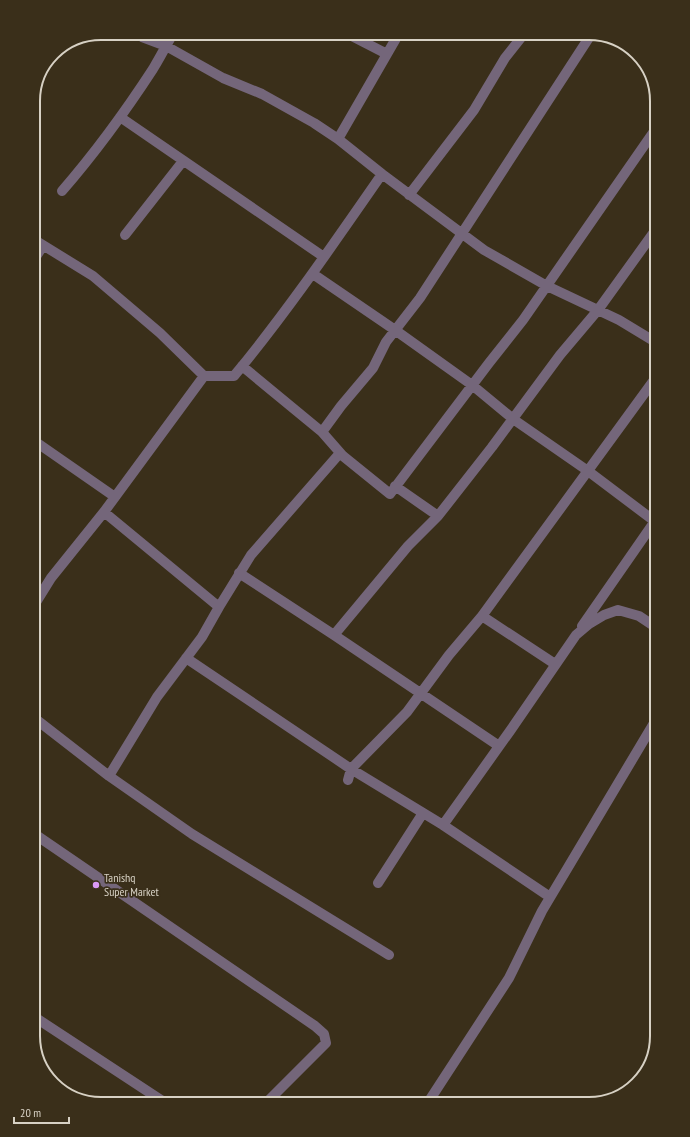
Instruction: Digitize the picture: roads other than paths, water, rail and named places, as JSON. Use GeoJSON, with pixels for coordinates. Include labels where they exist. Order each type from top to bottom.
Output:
{"type":"FeatureCollection","features":[{"type":"Feature","properties":{"kind":"street"},"geometry":{"type":"LineString","coordinates":[[358,40],[387,54]]}},
{"type":"Feature","properties":{"kind":"street"},"geometry":{"type":"LineString","coordinates":[[338,139],[395,40]]}},
{"type":"Feature","properties":{"kind":"street"},"geometry":{"type":"LineString","coordinates":[[410,195],[474,110],[505,58],[519,40]]}},
{"type":"Feature","properties":{"kind":"street"},"geometry":{"type":"LineString","coordinates":[[322,432],[372,368],[386,342],[420,298],[587,40]]}},
{"type":"Feature","properties":{"kind":"street"},"geometry":{"type":"LineString","coordinates":[[62,191],[85,165],[120,118],[154,68],[168,41],[223,78],[262,94],[314,123],[338,139],[382,174],[484,250],[547,286],[619,320],[650,339]]}},
{"type":"Feature","properties":{"kind":"street"},"geometry":{"type":"LineString","coordinates":[[120,118],[324,257]]}},
{"type":"Feature","properties":{"kind":"street"},"geometry":{"type":"LineString","coordinates":[[242,366],[322,432],[340,452],[390,494],[523,320],[650,137]]}},
{"type":"Feature","properties":{"kind":"street"},"geometry":{"type":"LineString","coordinates":[[125,235],[183,161]]}},
{"type":"Feature","properties":{"kind":"street"},"geometry":{"type":"LineString","coordinates":[[40,244],[93,276],[160,333],[204,376],[234,376],[255,352],[382,174]]}},
{"type":"Feature","properties":{"kind":"street"},"geometry":{"type":"LineString","coordinates":[[334,635],[408,546],[438,516],[492,447],[560,355],[598,310],[650,238]]}},
{"type":"Feature","properties":{"kind":"street"},"geometry":{"type":"LineString","coordinates":[[40,250],[43,246]]}},
{"type":"Feature","properties":{"kind":"street"},"geometry":{"type":"LineString","coordinates":[[312,274],[395,330],[472,385],[513,419],[650,517]]}},
{"type":"Feature","properties":{"kind":"street"},"geometry":{"type":"LineString","coordinates":[[40,596],[51,578],[104,512],[204,376]]}},
{"type":"Feature","properties":{"kind":"street"},"geometry":{"type":"LineString","coordinates":[[348,780],[351,770],[407,712],[449,655],[482,616],[650,386]]}},
{"type":"Feature","properties":{"kind":"street"},"geometry":{"type":"LineString","coordinates":[[40,445],[115,497]]}},
{"type":"Feature","properties":{"kind":"street"},"geometry":{"type":"LineString","coordinates":[[108,776],[156,697],[202,637],[250,555],[340,452]]}},
{"type":"Feature","properties":{"kind":"street"},"geometry":{"type":"LineString","coordinates":[[395,486],[438,516]]}},
{"type":"Feature","properties":{"kind":"street"},"geometry":{"type":"LineString","coordinates":[[104,512],[219,607]]}},
{"type":"Feature","properties":{"kind":"street"},"geometry":{"type":"LineString","coordinates":[[443,825],[650,530]]}},
{"type":"Feature","properties":{"kind":"street"},"geometry":{"type":"LineString","coordinates":[[239,573],[499,746]]}},
{"type":"Feature","properties":{"kind":"street"},"geometry":{"type":"LineString","coordinates":[[576,635],[604,614],[618,610],[639,616],[650,623]]}},
{"type":"Feature","properties":{"kind":"street"},"geometry":{"type":"LineString","coordinates":[[482,616],[555,664]]}},
{"type":"Feature","properties":{"kind":"street"},"geometry":{"type":"LineString","coordinates":[[186,658],[351,770],[443,825],[550,898]]}},
{"type":"Feature","properties":{"kind":"street"},"geometry":{"type":"LineString","coordinates":[[40,723],[108,776],[192,834],[389,955]]}},
{"type":"Feature","properties":{"kind":"street"},"geometry":{"type":"LineString","coordinates":[[432,1097],[509,978],[542,911],[650,730]]}},
{"type":"Feature","properties":{"kind":"street"},"geometry":{"type":"LineString","coordinates":[[378,883],[423,813]]}},
{"type":"Feature","properties":{"kind":"street"},"geometry":{"type":"LineString","coordinates":[[40,839],[308,1021],[324,1034],[326,1043],[275,1097]]}},
{"type":"Feature","properties":{"kind":"street"},"geometry":{"type":"LineString","coordinates":[[40,1021],[157,1097]]}},
{"type":"Feature","properties":{"kind":"place","name":"Tanishq Super Market"},"geometry":{"type":"Point","coordinates":[96,885]}}]}
